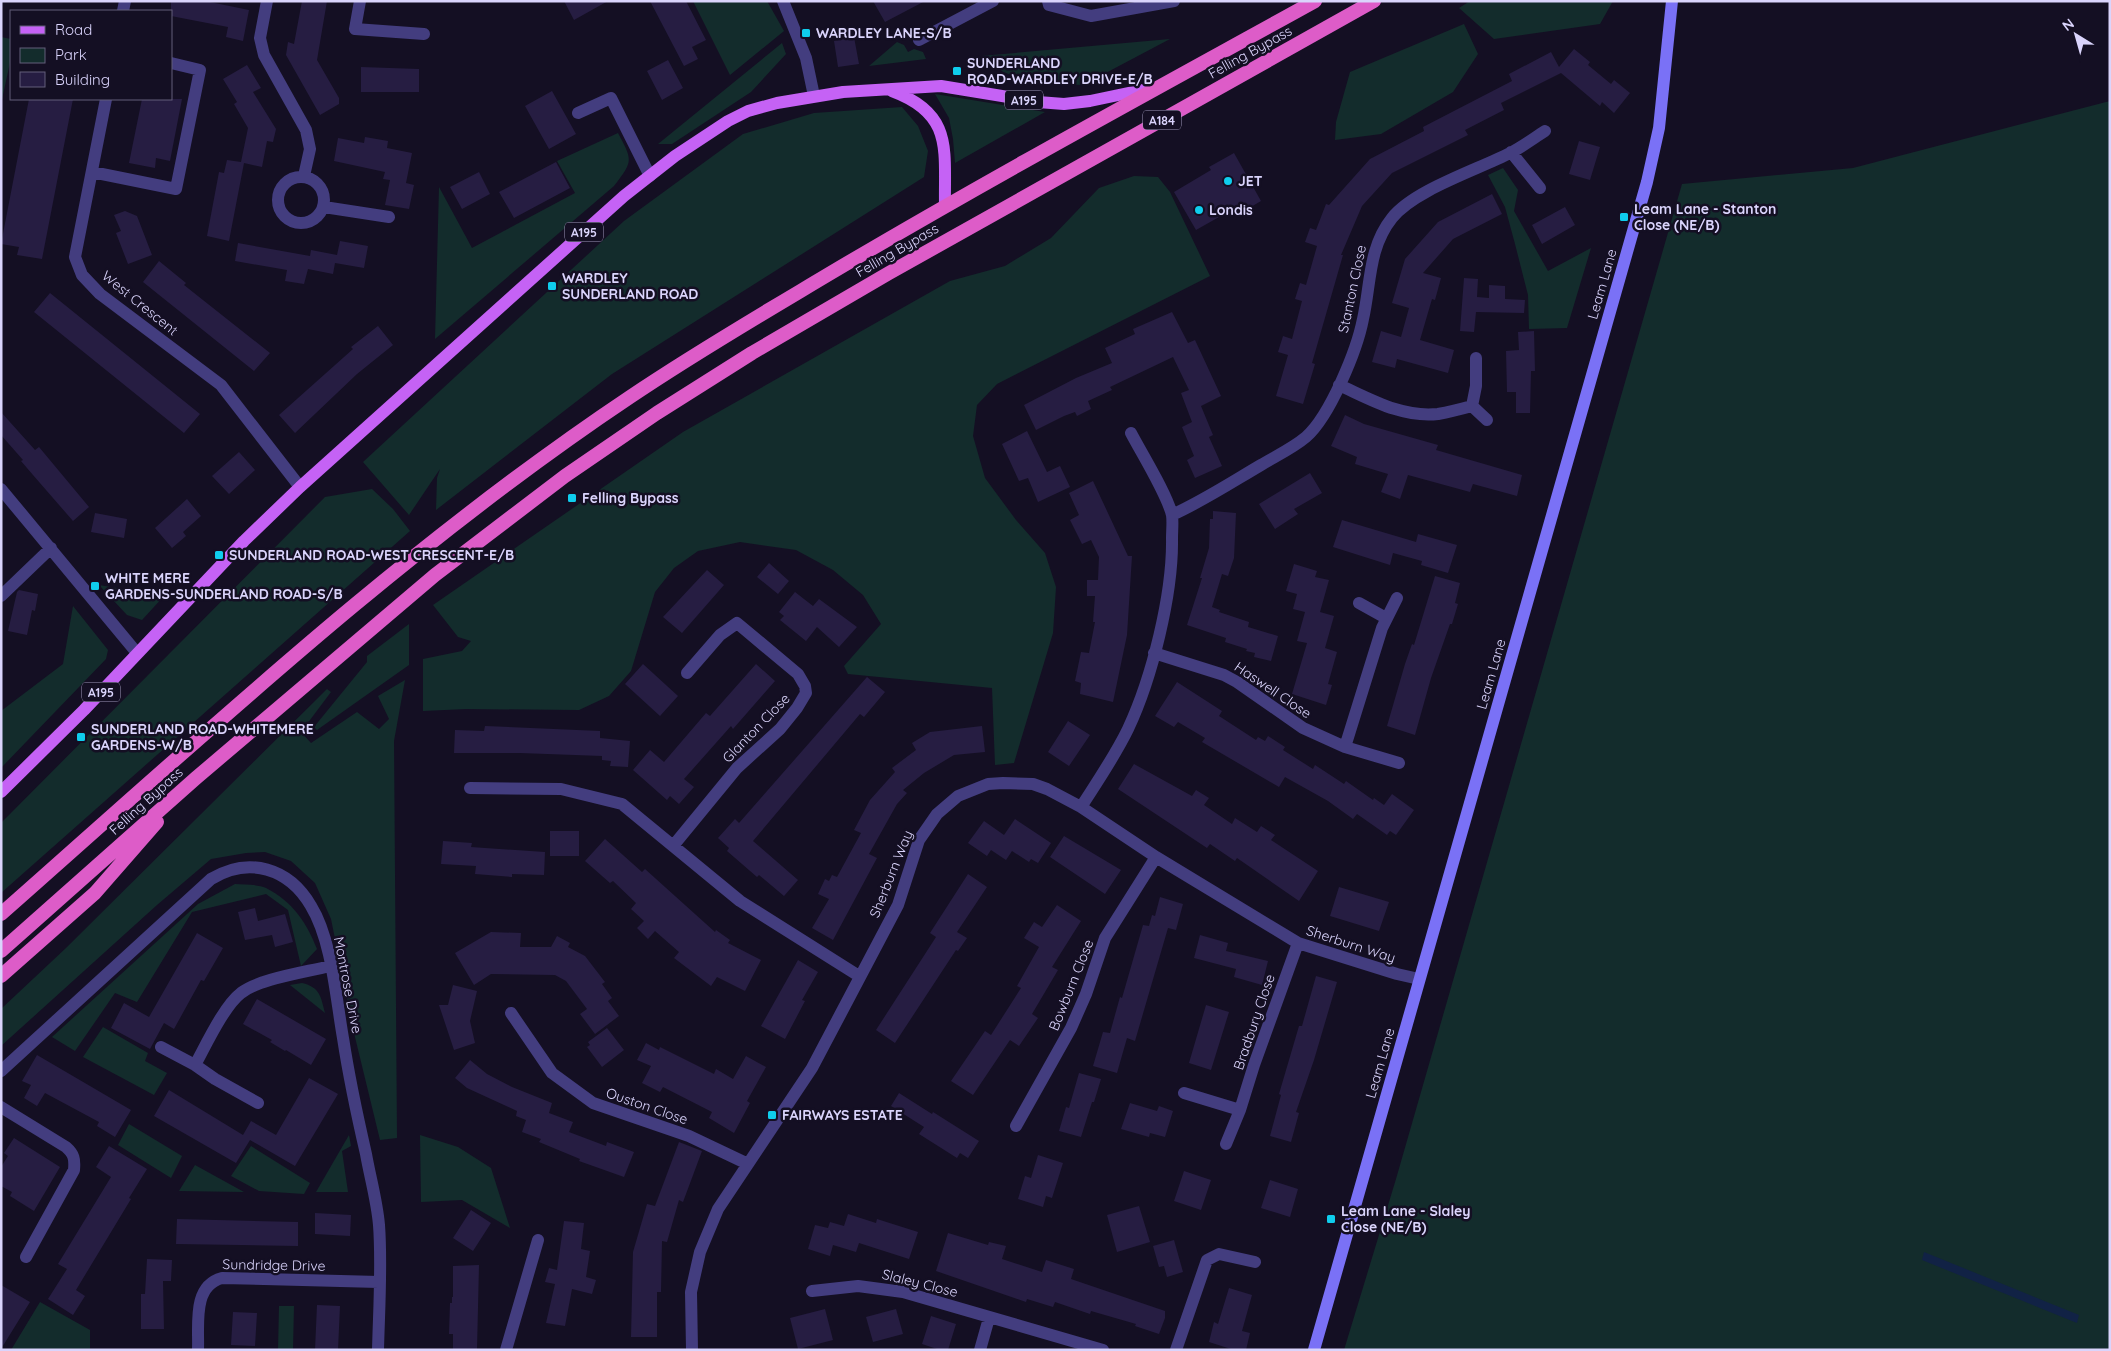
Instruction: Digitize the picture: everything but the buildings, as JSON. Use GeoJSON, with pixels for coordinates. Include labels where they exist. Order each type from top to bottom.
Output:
{"type":"FeatureCollection","features":[{"type":"Feature","properties":{"kind":"highway","name":"Felling Bypass"},"geometry":{"type":"LineString","coordinates":[[1,914],[236,707],[374,590],[499,491],[628,398],[718,340],[945,206],[1315,1]]}},
{"type":"Feature","properties":{"kind":"highway","name":"Felling Bypass"},"geometry":{"type":"LineString","coordinates":[[1,951],[196,778],[443,569],[565,476],[657,413],[752,353],[889,273],[1374,1]]}},
{"type":"Feature","properties":{"kind":"highway"},"geometry":{"type":"LineString","coordinates":[[1,976],[95,893],[196,778]]}},
{"type":"Feature","properties":{"kind":"main road","name":"Leam Lane"},"geometry":{"type":"LineString","coordinates":[[1314,1350],[1648,182],[1659,128],[1672,1]]}},
{"type":"Feature","properties":{"kind":"main road","name":"A195"},"geometry":{"type":"LineString","coordinates":[[1,792],[244,541],[300,487],[591,226],[675,156],[728,121],[748,111],[777,103],[814,96],[887,89],[941,86],[1038,102],[1064,104],[1090,101],[1161,86]]}},
{"type":"Feature","properties":{"kind":"main road","name":"A195"},"geometry":{"type":"LineString","coordinates":[[887,89],[911,98],[937,122],[944,142],[945,206]]}},
{"type":"Feature","properties":{"kind":"street"},"geometry":{"type":"LineString","coordinates":[[267,1],[260,38],[264,55],[306,130],[310,149],[304,176]]}},
{"type":"Feature","properties":{"kind":"street"},"geometry":{"type":"LineString","coordinates":[[360,1],[355,29],[424,34]]}},
{"type":"Feature","properties":{"kind":"street"},"geometry":{"type":"LineString","coordinates":[[783,1],[806,58],[814,96]]}},
{"type":"Feature","properties":{"kind":"street"},"geometry":{"type":"LineString","coordinates":[[919,40],[993,1]]}},
{"type":"Feature","properties":{"kind":"street"},"geometry":{"type":"LineString","coordinates":[[1048,1],[1049,4],[1091,16],[1174,1]]}},
{"type":"Feature","properties":{"kind":"street"},"geometry":{"type":"LineString","coordinates":[[92,172],[176,188],[200,70],[172,63]]}},
{"type":"Feature","properties":{"kind":"street"},"geometry":{"type":"LineString","coordinates":[[578,113],[611,98],[650,176]]}},
{"type":"Feature","properties":{"kind":"street","name":"West Crescent"},"geometry":{"type":"LineString","coordinates":[[106,100],[75,256],[82,274],[100,294],[221,385],[300,487]]}},
{"type":"Feature","properties":{"kind":"street","name":"Stanton Close"},"geometry":{"type":"LineString","coordinates":[[1172,515],[1193,505],[1306,437],[1320,419],[1350,361],[1364,319],[1369,274],[1376,247],[1390,220],[1399,210],[1416,198],[1511,152],[1545,131]]}},
{"type":"Feature","properties":{"kind":"street"},"geometry":{"type":"LineString","coordinates":[[1511,152],[1540,188]]}},
{"type":"Feature","properties":{"kind":"street"},"geometry":{"type":"LineString","coordinates":[[304,176],[320,188],[324,197],[324,207],[311,220],[294,223],[281,213],[278,196],[282,187],[294,177],[304,176]]}},
{"type":"Feature","properties":{"kind":"street"},"geometry":{"type":"LineString","coordinates":[[324,207],[389,217]]}},
{"type":"Feature","properties":{"kind":"street"},"geometry":{"type":"LineString","coordinates":[[1472,406],[1476,386],[1476,358]]}},
{"type":"Feature","properties":{"kind":"street"},"geometry":{"type":"LineString","coordinates":[[1339,385],[1390,408],[1408,412],[1438,414],[1472,406]]}},
{"type":"Feature","properties":{"kind":"street"},"geometry":{"type":"LineString","coordinates":[[1472,406],[1487,420]]}},
{"type":"Feature","properties":{"kind":"street"},"geometry":{"type":"LineString","coordinates":[[1081,807],[1128,729],[1146,682],[1170,584],[1172,515],[1131,433]]}},
{"type":"Feature","properties":{"kind":"street"},"geometry":{"type":"LineString","coordinates":[[1,489],[137,653]]}},
{"type":"Feature","properties":{"kind":"street"},"geometry":{"type":"LineString","coordinates":[[1,596],[51,548]]}},
{"type":"Feature","properties":{"kind":"street"},"geometry":{"type":"LineString","coordinates":[[1345,747],[1386,618],[1397,598]]}},
{"type":"Feature","properties":{"kind":"street"},"geometry":{"type":"LineString","coordinates":[[1359,603],[1386,618]]}},
{"type":"Feature","properties":{"kind":"street","name":"Glanton Close"},"geometry":{"type":"LineString","coordinates":[[672,846],[737,768],[780,729],[798,708],[806,693],[805,686],[798,674],[737,623],[720,635],[687,673]]}},
{"type":"Feature","properties":{"kind":"street","name":"Haswell Close"},"geometry":{"type":"LineString","coordinates":[[1154,653],[1224,674],[1296,724],[1345,747],[1399,763]]}},
{"type":"Feature","properties":{"kind":"street","name":"Sherburn Way"},"geometry":{"type":"LineString","coordinates":[[692,1350],[691,1292],[700,1252],[718,1209],[812,1068],[898,905],[919,840],[946,805],[958,796],[988,784],[1017,782],[1034,784],[1047,789],[1081,807],[1156,857],[1298,943],[1419,979]]}},
{"type":"Feature","properties":{"kind":"street"},"geometry":{"type":"LineString","coordinates":[[470,788],[560,789],[622,804],[740,901],[859,976]]}},
{"type":"Feature","properties":{"kind":"street","name":"Bowburn Close"},"geometry":{"type":"LineString","coordinates":[[1016,1126],[1071,1028],[1086,994],[1105,938],[1156,857]]}},
{"type":"Feature","properties":{"kind":"street","name":"Montrose Drive"},"geometry":{"type":"LineString","coordinates":[[1,1071],[202,886],[223,872],[248,866],[262,868],[274,872],[294,885],[304,896],[318,920],[325,939],[348,1069],[379,1223],[378,1350]]}},
{"type":"Feature","properties":{"kind":"street","name":"Bradbury Close"},"geometry":{"type":"LineString","coordinates":[[1226,1144],[1240,1110],[1254,1065],[1298,943]]}},
{"type":"Feature","properties":{"kind":"street"},"geometry":{"type":"LineString","coordinates":[[195,1065],[231,1003],[242,991],[256,984],[330,966]]}},
{"type":"Feature","properties":{"kind":"street","name":"Ouston Close"},"geometry":{"type":"LineString","coordinates":[[512,1013],[552,1073],[592,1103],[690,1136],[748,1164]]}},
{"type":"Feature","properties":{"kind":"street"},"geometry":{"type":"LineString","coordinates":[[161,1048],[195,1065],[215,1079],[258,1103]]}},
{"type":"Feature","properties":{"kind":"street"},"geometry":{"type":"LineString","coordinates":[[1184,1093],[1240,1110]]}},
{"type":"Feature","properties":{"kind":"street"},"geometry":{"type":"LineString","coordinates":[[1,1107],[66,1146],[72,1152],[75,1160],[74,1170],[26,1257]]}},
{"type":"Feature","properties":{"kind":"street"},"geometry":{"type":"LineString","coordinates":[[506,1350],[538,1240]]}},
{"type":"Feature","properties":{"kind":"street"},"geometry":{"type":"LineString","coordinates":[[1176,1350],[1207,1260],[1212,1255],[1219,1254],[1255,1262]]}},
{"type":"Feature","properties":{"kind":"street","name":"Sundridge Drive"},"geometry":{"type":"LineString","coordinates":[[198,1350],[200,1297],[212,1280],[222,1278],[379,1282]]}},
{"type":"Feature","properties":{"kind":"street","name":"Slaley Close"},"geometry":{"type":"LineString","coordinates":[[812,1291],[858,1286],[878,1288],[922,1297],[1103,1350]]}},
{"type":"Feature","properties":{"kind":"street"},"geometry":{"type":"LineString","coordinates":[[980,1350],[990,1318]]}},
{"type":"Feature","properties":{"kind":"green space"},"geometry":{"type":"Polygon","coordinates":[[[693,1],[767,1],[784,31],[730,75],[693,1]]]}},
{"type":"Feature","properties":{"kind":"green space"},"geometry":{"type":"Polygon","coordinates":[[[1470,1],[1613,1],[1600,24],[1494,39],[1459,8],[1470,1]]]}},
{"type":"Feature","properties":{"kind":"green space"},"geometry":{"type":"Polygon","coordinates":[[[1464,24],[1478,54],[1453,92],[1381,134],[1335,140],[1336,122],[1350,72],[1464,24]]]}},
{"type":"Feature","properties":{"kind":"green space"},"geometry":{"type":"Polygon","coordinates":[[[1,37],[10,39],[10,63],[1,104],[1,37]]]}},
{"type":"Feature","properties":{"kind":"green space"},"geometry":{"type":"Polygon","coordinates":[[[1170,39],[1083,85],[1034,83],[1003,72],[981,56],[1170,39]]]}},
{"type":"Feature","properties":{"kind":"green space"},"geometry":{"type":"Polygon","coordinates":[[[897,42],[904,45],[908,52],[914,49],[923,52],[926,59],[869,66],[897,42]]]}},
{"type":"Feature","properties":{"kind":"green space"},"geometry":{"type":"Polygon","coordinates":[[[782,43],[786,54],[751,92],[672,144],[658,144],[782,43]]]}},
{"type":"Feature","properties":{"kind":"green space"},"geometry":{"type":"Polygon","coordinates":[[[935,94],[1045,112],[955,163],[949,118],[935,94]]]}},
{"type":"Feature","properties":{"kind":"green space"},"geometry":{"type":"Polygon","coordinates":[[[2110,101],[2110,1350],[1344,1350],[1396,1179],[1682,184],[1853,168],[2110,101]]]}},
{"type":"Feature","properties":{"kind":"green space"},"geometry":{"type":"Polygon","coordinates":[[[902,107],[918,126],[928,151],[924,177],[612,374],[436,510],[437,478],[440,469],[409,515],[363,462],[624,221],[743,134],[814,113],[902,107]]]}},
{"type":"Feature","properties":{"kind":"green space"},"geometry":{"type":"Polygon","coordinates":[[[618,133],[629,161],[625,171],[614,186],[435,339],[439,187],[472,248],[575,193],[557,161],[618,133]]]}},
{"type":"Feature","properties":{"kind":"green space"},"geometry":{"type":"Polygon","coordinates":[[[1503,168],[1518,190],[1514,211],[1548,271],[1591,248],[1567,328],[1529,329],[1528,295],[1515,244],[1505,207],[1488,175],[1503,168]]]}},
{"type":"Feature","properties":{"kind":"green space"},"geometry":{"type":"Polygon","coordinates":[[[1134,176],[1158,177],[1170,192],[1210,276],[997,384],[977,405],[973,436],[985,478],[1016,520],[1045,553],[1056,587],[1053,633],[1014,763],[995,765],[992,688],[848,674],[844,666],[881,624],[863,595],[833,570],[796,550],[740,542],[698,551],[674,568],[655,592],[631,671],[609,696],[579,710],[466,709],[423,711],[423,659],[462,651],[471,641],[458,637],[433,605],[683,432],[950,281],[1005,266],[1051,238],[1099,188],[1134,176]]]}},
{"type":"Feature","properties":{"kind":"green space"},"geometry":{"type":"Polygon","coordinates":[[[372,489],[393,509],[410,531],[1,893],[1,823],[325,497],[372,489]]]}},
{"type":"Feature","properties":{"kind":"green space"},"geometry":{"type":"Polygon","coordinates":[[[99,585],[164,596],[142,620],[127,615],[99,585]]]}},
{"type":"Feature","properties":{"kind":"green space"},"geometry":{"type":"Polygon","coordinates":[[[73,606],[108,650],[106,659],[1,768],[1,711],[63,664],[73,606]]]}},
{"type":"Feature","properties":{"kind":"green space"},"geometry":{"type":"Polygon","coordinates":[[[409,624],[409,665],[317,730],[314,727],[367,662],[367,656],[409,624]]]}},
{"type":"Feature","properties":{"kind":"green space"},"geometry":{"type":"Polygon","coordinates":[[[405,680],[394,741],[397,1138],[380,1140],[354,1033],[331,919],[315,883],[291,861],[265,852],[211,859],[157,905],[1,1046],[1,1009],[66,948],[327,689],[331,692],[301,732],[311,743],[357,712],[379,729],[389,719],[378,696],[405,680]]]}},
{"type":"Feature","properties":{"kind":"green space"},"geometry":{"type":"Polygon","coordinates":[[[235,884],[255,885],[266,888],[284,900],[298,914],[309,930],[317,949],[301,966],[288,910],[266,894],[192,912],[137,1002],[115,993],[75,1051],[52,1037],[198,904],[235,884]]]}},
{"type":"Feature","properties":{"kind":"green space"},"geometry":{"type":"Polygon","coordinates":[[[302,983],[316,990],[321,998],[325,1013],[290,985],[302,983]]]}},
{"type":"Feature","properties":{"kind":"green space"},"geometry":{"type":"Polygon","coordinates":[[[103,1027],[148,1053],[145,1061],[167,1073],[154,1095],[83,1057],[103,1027]]]}},
{"type":"Feature","properties":{"kind":"green space"},"geometry":{"type":"Polygon","coordinates":[[[129,1124],[182,1156],[171,1178],[118,1145],[129,1124]]]}},
{"type":"Feature","properties":{"kind":"green space"},"geometry":{"type":"Polygon","coordinates":[[[349,1135],[351,1146],[342,1151],[348,1192],[316,1192],[349,1135]]]}},
{"type":"Feature","properties":{"kind":"green space"},"geometry":{"type":"Polygon","coordinates":[[[420,1135],[458,1147],[491,1168],[510,1228],[462,1200],[421,1202],[420,1135]]]}},
{"type":"Feature","properties":{"kind":"green space"},"geometry":{"type":"Polygon","coordinates":[[[251,1146],[310,1183],[304,1194],[259,1191],[231,1176],[251,1146]]]}},
{"type":"Feature","properties":{"kind":"green space"},"geometry":{"type":"Polygon","coordinates":[[[195,1165],[244,1192],[179,1191],[195,1165]]]}},
{"type":"Feature","properties":{"kind":"green space"},"geometry":{"type":"Polygon","coordinates":[[[40,1302],[90,1330],[90,1350],[11,1350],[40,1302]]]}},
{"type":"Feature","properties":{"kind":"green space"},"geometry":{"type":"Polygon","coordinates":[[[279,1306],[294,1306],[293,1350],[278,1350],[279,1306]]]}},
{"type":"Feature","properties":{"kind":"water"},"geometry":{"type":"Polygon","coordinates":[[[1924,1252],[2079,1315],[2077,1323],[1922,1260],[1924,1252]]]}},
{"type":"Feature","properties":{"kind":"place","name":"WARDLEY LANE-S/B"},"geometry":{"type":"Point","coordinates":[806,33]}},
{"type":"Feature","properties":{"kind":"place","name":"SUNDERLAND ROAD-WARDLEY DRIVE-E/B"},"geometry":{"type":"Point","coordinates":[957,71]}},
{"type":"Feature","properties":{"kind":"place","name":"JET"},"geometry":{"type":"Point","coordinates":[1228,181]}},
{"type":"Feature","properties":{"kind":"place","name":"Londis"},"geometry":{"type":"Point","coordinates":[1199,210]}},
{"type":"Feature","properties":{"kind":"place","name":"Leam Lane - Stanton Close (NE/B)"},"geometry":{"type":"Point","coordinates":[1624,217]}},
{"type":"Feature","properties":{"kind":"place","name":"WARDLEY SUNDERLAND ROAD"},"geometry":{"type":"Point","coordinates":[552,286]}},
{"type":"Feature","properties":{"kind":"place","name":"Felling Bypass"},"geometry":{"type":"Point","coordinates":[572,498]}},
{"type":"Feature","properties":{"kind":"place","name":"SUNDERLAND ROAD-WEST CRESCENT-E/B"},"geometry":{"type":"Point","coordinates":[219,555]}},
{"type":"Feature","properties":{"kind":"place","name":"WHITE MERE GARDENS-SUNDERLAND ROAD-S/B"},"geometry":{"type":"Point","coordinates":[95,586]}},
{"type":"Feature","properties":{"kind":"place","name":"SUNDERLAND ROAD-WHITEMERE GARDENS-W/B"},"geometry":{"type":"Point","coordinates":[81,737]}},
{"type":"Feature","properties":{"kind":"place","name":"FAIRWAYS ESTATE"},"geometry":{"type":"Point","coordinates":[772,1115]}},
{"type":"Feature","properties":{"kind":"place","name":"Leam Lane - Slaley Close (NE/B)"},"geometry":{"type":"Point","coordinates":[1331,1219]}}]}
